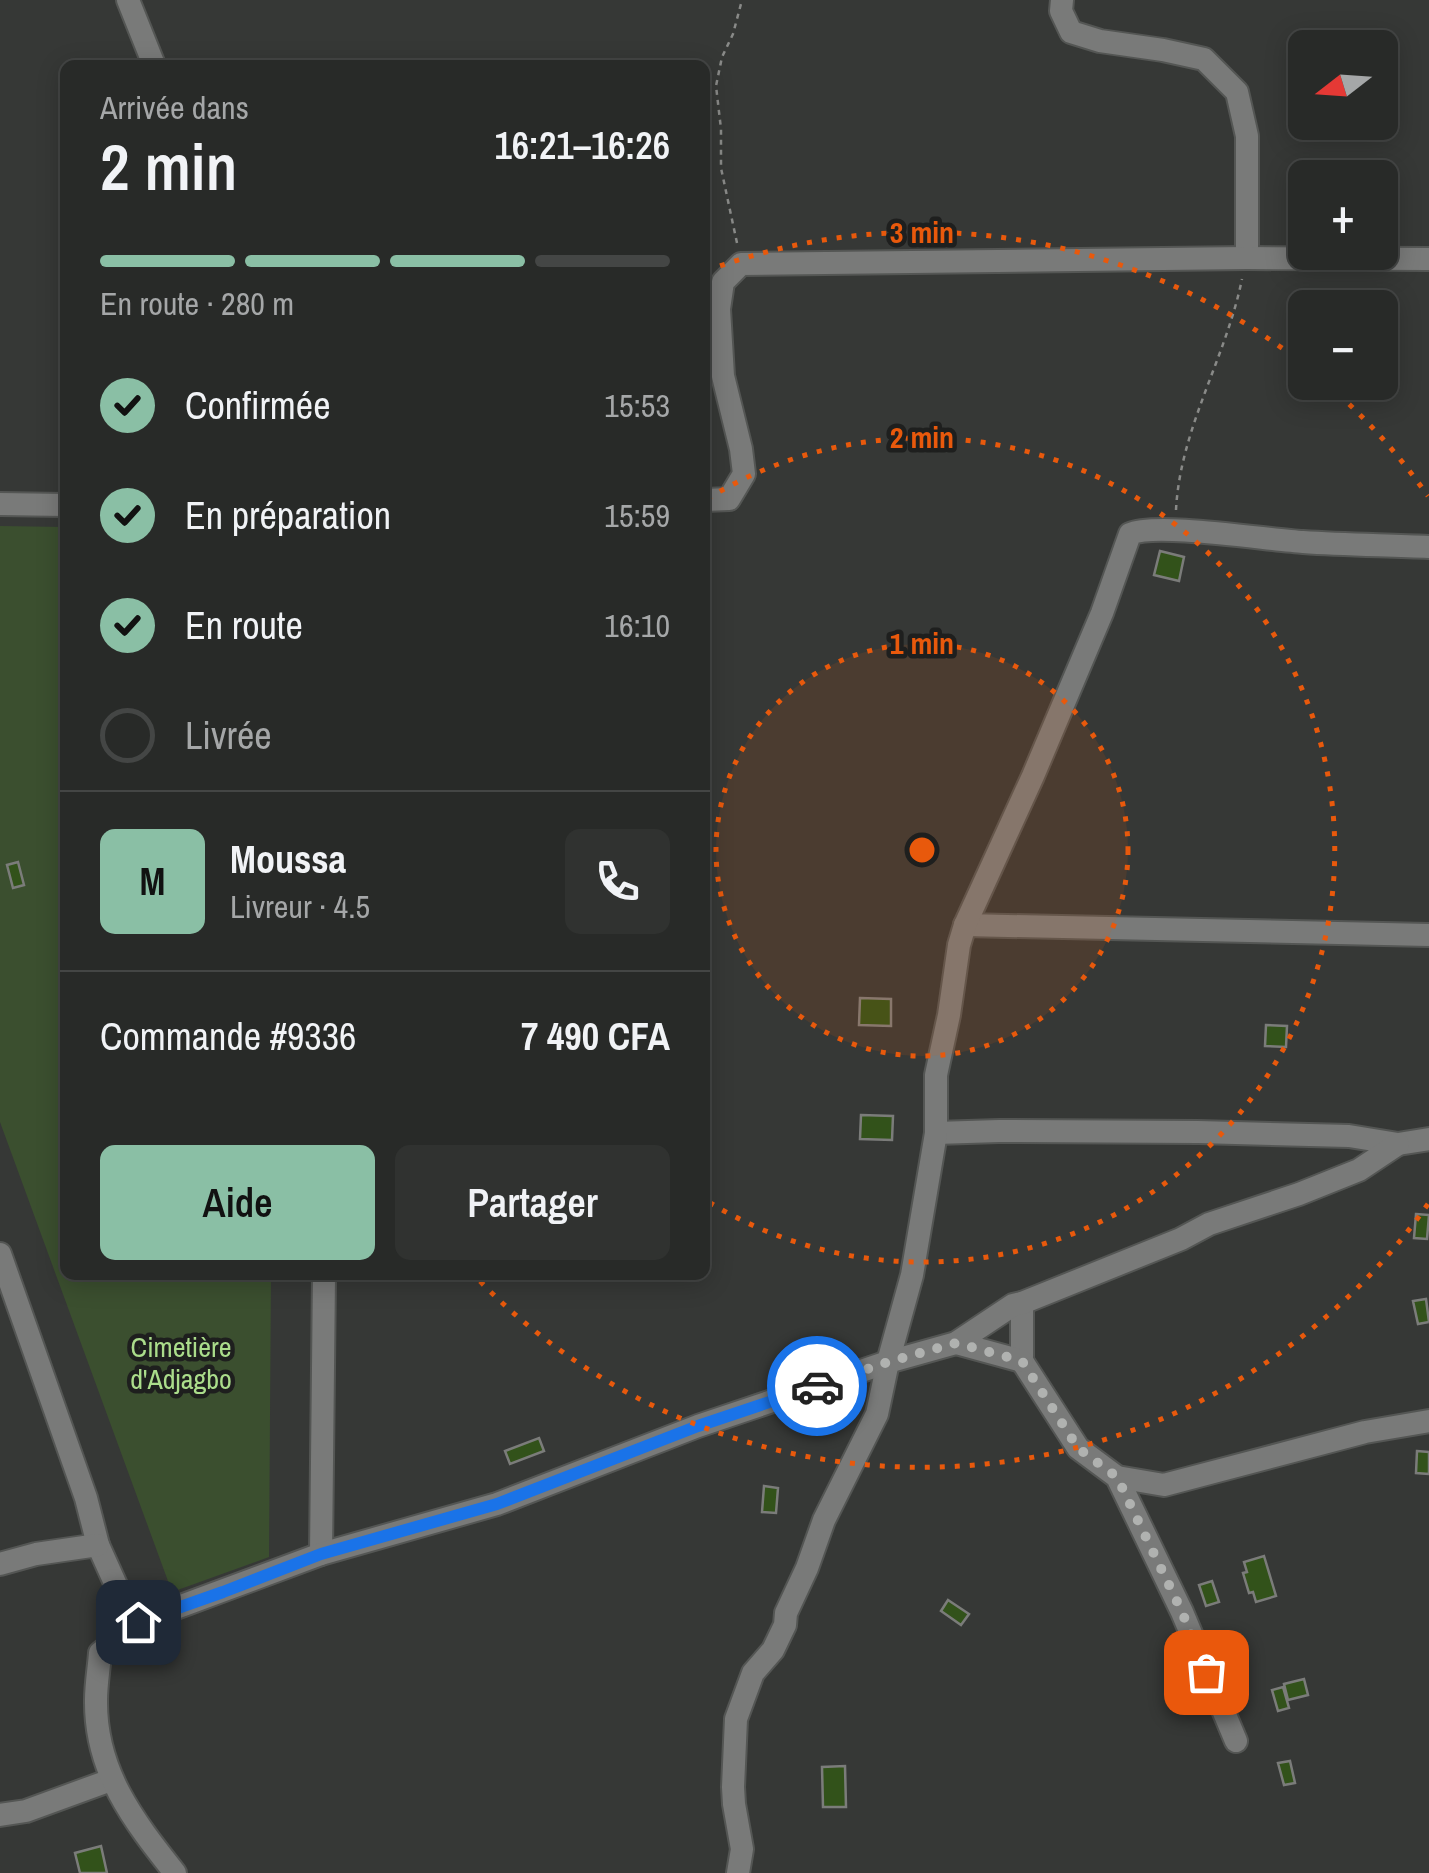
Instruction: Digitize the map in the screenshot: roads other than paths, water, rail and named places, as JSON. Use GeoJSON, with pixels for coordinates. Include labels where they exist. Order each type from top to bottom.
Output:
{"type":"FeatureCollection","features":[{"type":"Feature","properties":{"kind":"street"},"geometry":{"type":"LineString","coordinates":[[128,0],[152,60]]}},
{"type":"Feature","properties":{"kind":"street"},"geometry":{"type":"LineString","coordinates":[[1062,0],[1060,11],[1071,32],[1204,60],[1237,92],[1246,136],[1247,258]]}},
{"type":"Feature","properties":{"kind":"street"},"geometry":{"type":"LineString","coordinates":[[710,500],[729,499],[744,474],[722,376],[720,309],[722,282],[742,264],[1429,259]]}},
{"type":"Feature","properties":{"kind":"street"},"geometry":{"type":"LineString","coordinates":[[0,504],[60,505]]}},
{"type":"Feature","properties":{"kind":"street"},"geometry":{"type":"LineString","coordinates":[[738,1873],[742,1848],[733,1787],[736,1719],[754,1673],[773,1650],[785,1626],[786,1613],[824,1520],[878,1414],[912,1275],[936,1134],[936,1075],[965,925],[1041,758],[1102,613],[1130,534],[1137,530],[1175,531],[1429,547]]}},
{"type":"Feature","properties":{"kind":"street"},"geometry":{"type":"LineString","coordinates":[[965,925],[1429,935]]}},
{"type":"Feature","properties":{"kind":"street"},"geometry":{"type":"LineString","coordinates":[[936,1134],[1198,1132],[1349,1136],[1398,1144],[1429,1138]]}},
{"type":"Feature","properties":{"kind":"street"},"geometry":{"type":"LineString","coordinates":[[175,1873],[134,1821],[111,1780],[100,1745],[96,1701],[100,1653],[138,1622],[321,1554],[497,1504],[698,1426],[956,1343],[1013,1305],[1181,1239],[1209,1224],[1359,1170],[1398,1144]]}},
{"type":"Feature","properties":{"kind":"street"},"geometry":{"type":"LineString","coordinates":[[0,1254],[86,1498],[98,1545],[120,1594],[138,1622]]}},
{"type":"Feature","properties":{"kind":"street"},"geometry":{"type":"LineString","coordinates":[[321,1554],[324,1280]]}},
{"type":"Feature","properties":{"kind":"street"},"geometry":{"type":"LineString","coordinates":[[1022,1304],[1022,1361],[1078,1448],[1117,1477],[1164,1485],[1365,1432],[1429,1421]]}},
{"type":"Feature","properties":{"kind":"street"},"geometry":{"type":"LineString","coordinates":[[956,1343],[1022,1361]]}},
{"type":"Feature","properties":{"kind":"street"},"geometry":{"type":"LineString","coordinates":[[1117,1477],[1182,1612],[1236,1741]]}},
{"type":"Feature","properties":{"kind":"street"},"geometry":{"type":"LineString","coordinates":[[0,1564],[98,1545]]}},
{"type":"Feature","properties":{"kind":"street"},"geometry":{"type":"LineString","coordinates":[[0,1815],[26,1811],[111,1780]]}},
{"type":"Feature","properties":{"kind":"park label","name":"Cimetière d'Adjagbo"},"geometry":{"type":"Point","coordinates":[181,1363]}}]}
